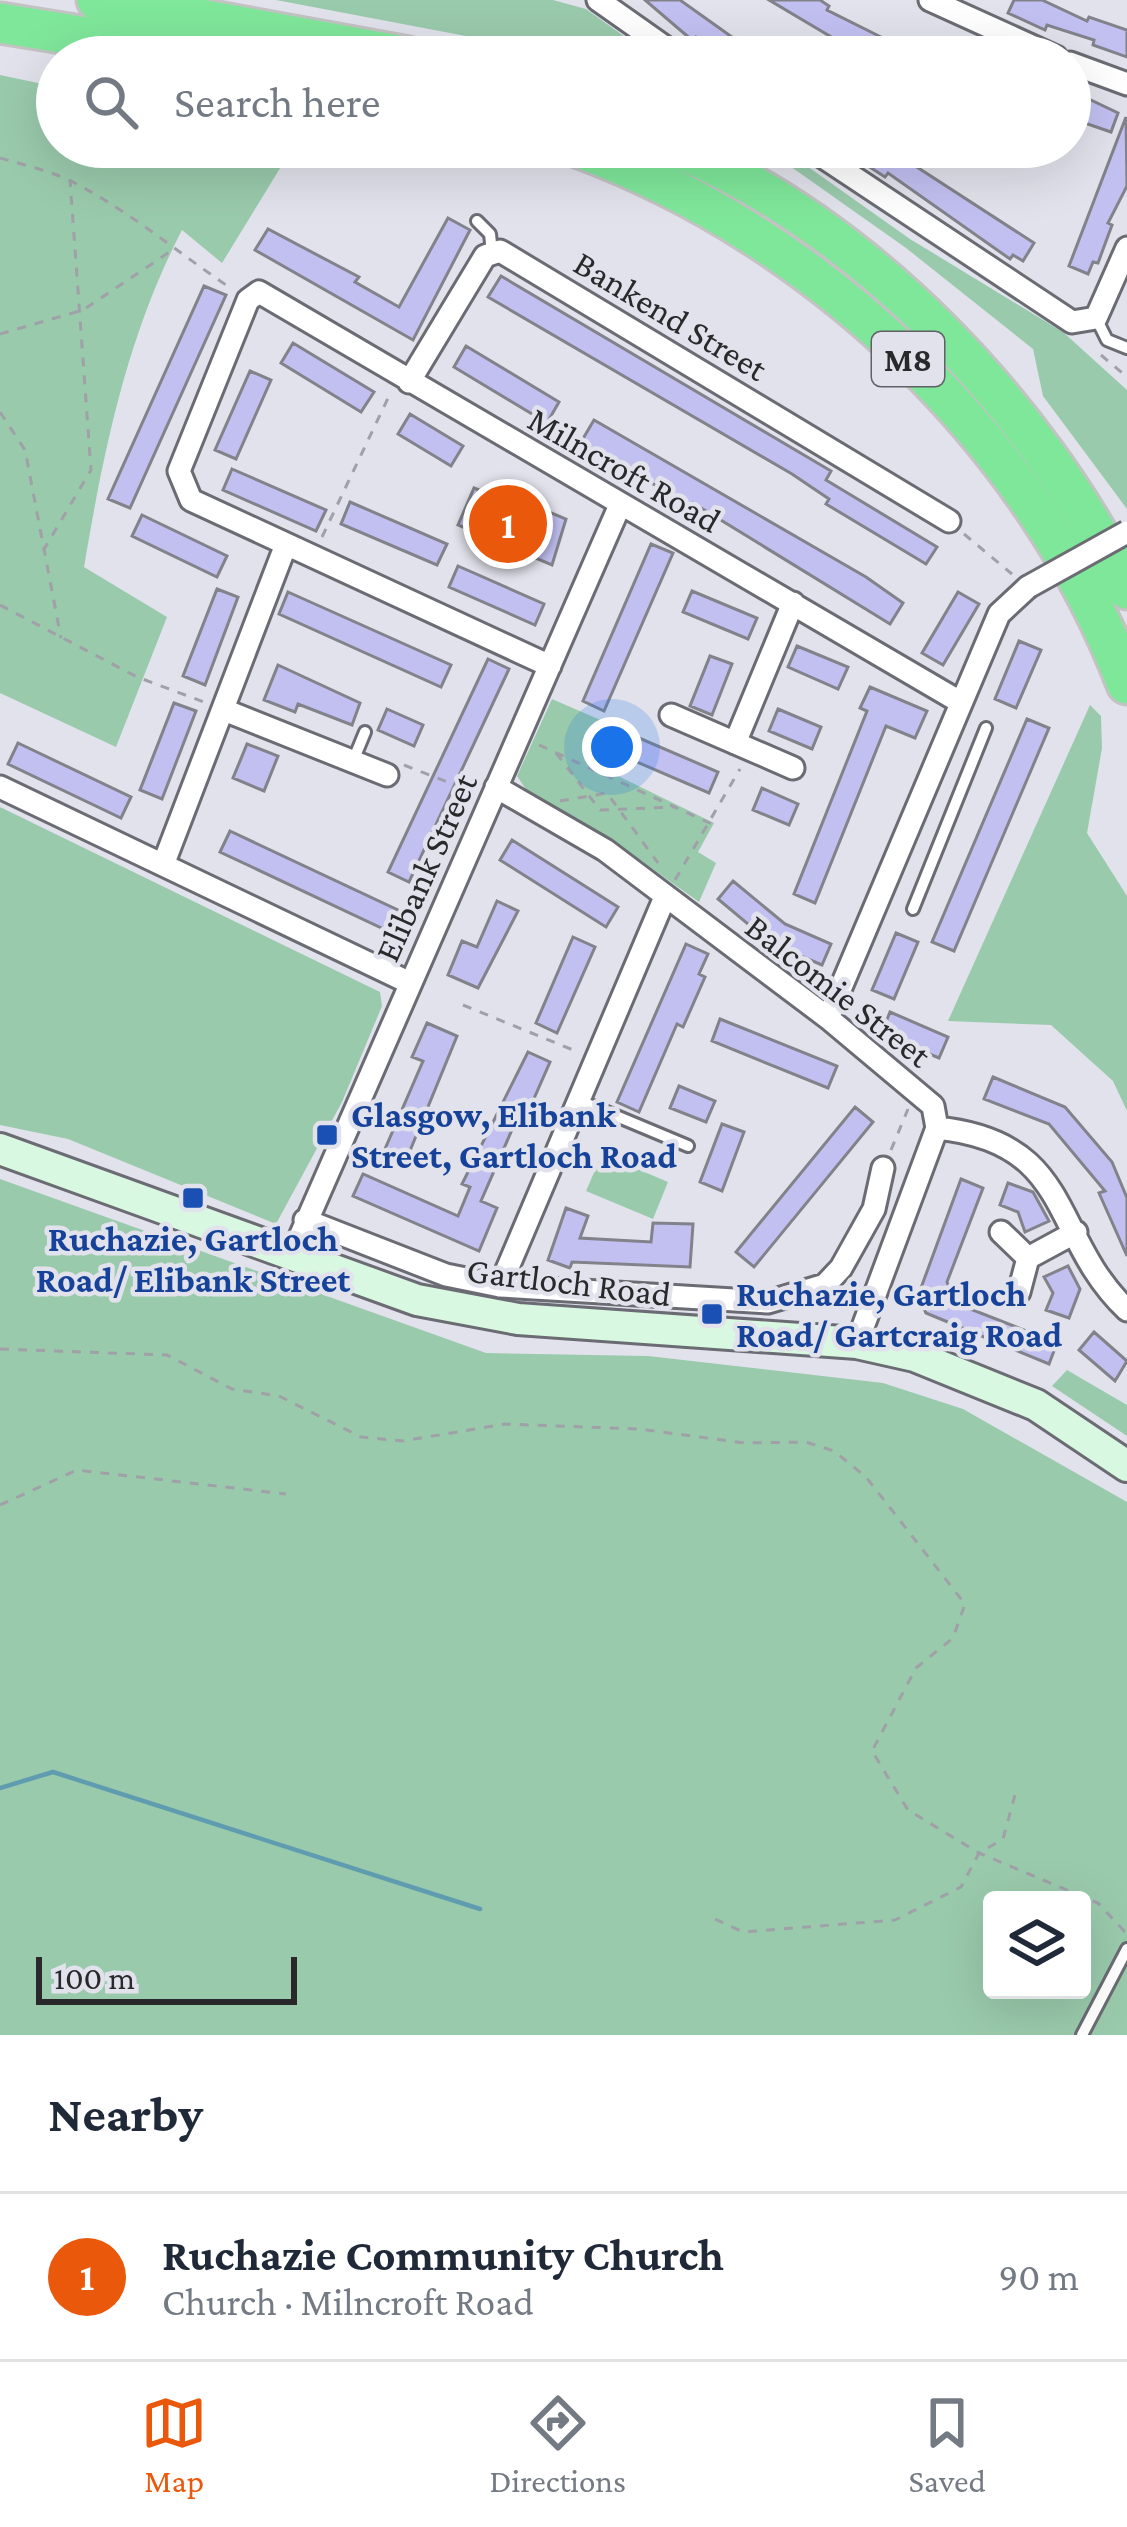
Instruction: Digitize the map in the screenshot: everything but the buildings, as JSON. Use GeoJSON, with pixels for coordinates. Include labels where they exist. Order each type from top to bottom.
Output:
{"type":"FeatureCollection","features":[{"type":"Feature","properties":{"kind":"highway"},"geometry":{"type":"LineString","coordinates":[[97,0],[293,36]]}},
{"type":"Feature","properties":{"kind":"highway"},"geometry":{"type":"LineString","coordinates":[[0,23],[80,36]]}},
{"type":"Feature","properties":{"kind":"highway","name":"M8"},"geometry":{"type":"LineString","coordinates":[[630,168],[718,216],[833,292],[929,377],[1006,466],[1065,556],[1127,684]]}},
{"type":"Feature","properties":{"kind":"highway","name":"M8"},"geometry":{"type":"LineString","coordinates":[[714,168],[793,210],[928,318],[1014,411],[1099,533],[1127,589]]}},
{"type":"Feature","properties":{"kind":"main road","name":"Gartloch Road"},"geometry":{"type":"LineString","coordinates":[[0,1149],[416,1300],[518,1319],[857,1343],[915,1356],[1036,1405],[1127,1466]]}},
{"type":"Feature","properties":{"kind":"street"},"geometry":{"type":"LineString","coordinates":[[598,0],[649,36]]}},
{"type":"Feature","properties":{"kind":"street"},"geometry":{"type":"LineString","coordinates":[[930,0],[1010,36]]}},
{"type":"Feature","properties":{"kind":"street"},"geometry":{"type":"LineString","coordinates":[[1091,70],[1127,84]]}},
{"type":"Feature","properties":{"kind":"street"},"geometry":{"type":"LineString","coordinates":[[840,168],[1072,322],[1096,318],[1127,248]]}},
{"type":"Feature","properties":{"kind":"street","name":"Bankend Street"},"geometry":{"type":"LineString","coordinates":[[492,254],[500,251],[949,521]]}},
{"type":"Feature","properties":{"kind":"street"},"geometry":{"type":"LineString","coordinates":[[404,379],[485,256],[492,254]]}},
{"type":"Feature","properties":{"kind":"street"},"geometry":{"type":"LineString","coordinates":[[254,296],[179,471],[190,500],[312,560],[550,665]]}},
{"type":"Feature","properties":{"kind":"street","name":"Milncroft Road"},"geometry":{"type":"LineString","coordinates":[[254,296],[960,702]]}},
{"type":"Feature","properties":{"kind":"street","name":"Elibank Street"},"geometry":{"type":"LineString","coordinates":[[292,1255],[620,505]]}},
{"type":"Feature","properties":{"kind":"street"},"geometry":{"type":"LineString","coordinates":[[829,1018],[999,614],[1028,587],[1127,532]]}},
{"type":"Feature","properties":{"kind":"street"},"geometry":{"type":"LineString","coordinates":[[163,865],[285,547]]}},
{"type":"Feature","properties":{"kind":"street"},"geometry":{"type":"LineString","coordinates":[[743,747],[793,603]]}},
{"type":"Feature","properties":{"kind":"street"},"geometry":{"type":"LineString","coordinates":[[224,710],[387,775]]}},
{"type":"Feature","properties":{"kind":"street"},"geometry":{"type":"LineString","coordinates":[[671,715],[793,768]]}},
{"type":"Feature","properties":{"kind":"street"},"geometry":{"type":"LineString","coordinates":[[0,787],[410,982]]}},
{"type":"Feature","properties":{"kind":"street","name":"Balcomie Street"},"geometry":{"type":"LineString","coordinates":[[494,793],[531,806],[669,890],[933,1106],[937,1128]]}},
{"type":"Feature","properties":{"kind":"street"},"geometry":{"type":"LineString","coordinates":[[500,1286],[669,890]]}},
{"type":"Feature","properties":{"kind":"street"},"geometry":{"type":"LineString","coordinates":[[857,1343],[937,1128],[973,1132],[1018,1153],[1050,1184],[1109,1292],[1127,1310]]}},
{"type":"Feature","properties":{"kind":"street"},"geometry":{"type":"LineString","coordinates":[[305,1220],[446,1275],[500,1286],[768,1302],[825,1285],[874,1210],[883,1168]]}},
{"type":"Feature","properties":{"kind":"street"},"geometry":{"type":"LineString","coordinates":[[874,1210],[902,1221]]}},
{"type":"Feature","properties":{"kind":"street"},"geometry":{"type":"LineString","coordinates":[[1000,1232],[1028,1258]]}},
{"type":"Feature","properties":{"kind":"street"},"geometry":{"type":"LineString","coordinates":[[1019,1292],[1028,1258],[1076,1232]]}},
{"type":"Feature","properties":{"kind":"lane"},"geometry":{"type":"LineString","coordinates":[[477,221],[490,234],[492,254]]}},
{"type":"Feature","properties":{"kind":"lane"},"geometry":{"type":"LineString","coordinates":[[1096,318],[1107,340],[1127,349]]}},
{"type":"Feature","properties":{"kind":"lane"},"geometry":{"type":"LineString","coordinates":[[913,909],[986,728]]}},
{"type":"Feature","properties":{"kind":"lane"},"geometry":{"type":"LineString","coordinates":[[353,761],[365,733]]}},
{"type":"Feature","properties":{"kind":"lane"},"geometry":{"type":"LineString","coordinates":[[914,807],[949,820]]}},
{"type":"Feature","properties":{"kind":"lane"},"geometry":{"type":"LineString","coordinates":[[578,1100],[688,1146]]}},
{"type":"Feature","properties":{"kind":"lane"},"geometry":{"type":"LineString","coordinates":[[1082,2035],[1127,1948]]}},
{"type":"Feature","properties":{"kind":"path"},"geometry":{"type":"LineString","coordinates":[[0,158],[70,180],[161,235],[173,250],[254,296]]}},
{"type":"Feature","properties":{"kind":"path"},"geometry":{"type":"LineString","coordinates":[[43,551],[91,470],[70,180]]}},
{"type":"Feature","properties":{"kind":"path"},"geometry":{"type":"LineString","coordinates":[[0,334],[82,310],[173,250]]}},
{"type":"Feature","properties":{"kind":"path"},"geometry":{"type":"LineString","coordinates":[[312,560],[404,379]]}},
{"type":"Feature","properties":{"kind":"path"},"geometry":{"type":"LineString","coordinates":[[0,412],[25,450],[62,638]]}},
{"type":"Feature","properties":{"kind":"path"},"geometry":{"type":"LineString","coordinates":[[949,521],[1028,587]]}},
{"type":"Feature","properties":{"kind":"path"},"geometry":{"type":"LineString","coordinates":[[0,605],[137,677],[224,710]]}},
{"type":"Feature","properties":{"kind":"path"},"geometry":{"type":"LineString","coordinates":[[519,736],[712,824]]}},
{"type":"Feature","properties":{"kind":"path"},"geometry":{"type":"LineString","coordinates":[[531,806],[607,793],[669,890],[712,824],[743,747]]}},
{"type":"Feature","properties":{"kind":"path"},"geometry":{"type":"LineString","coordinates":[[555,752],[600,811],[676,807]]}},
{"type":"Feature","properties":{"kind":"path"},"geometry":{"type":"LineString","coordinates":[[387,775],[405,764],[494,793]]}},
{"type":"Feature","properties":{"kind":"path"},"geometry":{"type":"LineString","coordinates":[[463,1005],[596,1059]]}},
{"type":"Feature","properties":{"kind":"path"},"geometry":{"type":"LineString","coordinates":[[883,1168],[916,1091]]}},
{"type":"Feature","properties":{"kind":"path"},"geometry":{"type":"LineString","coordinates":[[0,1349],[167,1355],[232,1389],[279,1396],[361,1437],[404,1441],[449,1430],[527,1425],[639,1429],[745,1443],[806,1442],[834,1451],[866,1478],[965,1604],[953,1638],[916,1668],[872,1751],[908,1810],[980,1853],[1098,1903],[1127,1935]]}},
{"type":"Feature","properties":{"kind":"path"},"geometry":{"type":"LineString","coordinates":[[0,1504],[77,1470],[286,1494]]}},
{"type":"Feature","properties":{"kind":"path"},"geometry":{"type":"LineString","coordinates":[[715,1919],[743,1932],[895,1920],[961,1887],[980,1853],[1003,1838],[1015,1795]]}},
{"type":"Feature","properties":{"kind":"green space"},"geometry":{"type":"Polygon","coordinates":[[[276,0],[553,0],[586,9],[624,36],[466,36],[276,0]]]}},
{"type":"Feature","properties":{"kind":"green space"},"geometry":{"type":"Polygon","coordinates":[[[0,75],[36,83],[36,168],[280,168],[222,263],[182,230],[132,352],[109,436],[84,567],[167,617],[116,747],[0,693],[0,75]]]}},
{"type":"Feature","properties":{"kind":"green space"},"geometry":{"type":"Polygon","coordinates":[[[793,168],[810,168],[910,239],[1063,332],[1127,390],[1127,509],[1043,396],[1033,349],[906,248],[793,168]]]}},
{"type":"Feature","properties":{"kind":"green space"},"geometry":{"type":"Polygon","coordinates":[[[552,699],[628,732],[610,772],[714,823],[698,852],[716,863],[699,902],[626,850],[533,800],[517,776],[552,699]]]}},
{"type":"Feature","properties":{"kind":"green space"},"geometry":{"type":"Polygon","coordinates":[[[1090,705],[1101,716],[1102,748],[1087,833],[1127,896],[1127,1111],[1113,1081],[1051,1025],[948,1021],[1090,705]]]}},
{"type":"Feature","properties":{"kind":"green space"},"geometry":{"type":"Polygon","coordinates":[[[0,807],[380,992],[382,1006],[342,1102],[276,1224],[68,1139],[0,1125],[0,807]]]}},
{"type":"Feature","properties":{"kind":"green space"},"geometry":{"type":"Polygon","coordinates":[[[602,1154],[668,1182],[653,1219],[586,1191],[602,1154]]]}},
{"type":"Feature","properties":{"kind":"green space"},"geometry":{"type":"Polygon","coordinates":[[[0,1179],[486,1353],[648,1356],[883,1383],[963,1409],[1127,1502],[1127,2035],[0,2035],[0,1179]]]}},
{"type":"Feature","properties":{"kind":"green space"},"geometry":{"type":"Polygon","coordinates":[[[1067,1370],[1127,1405],[1127,1436],[1052,1386],[1067,1370]]]}},
{"type":"Feature","properties":{"kind":"waterway"},"geometry":{"type":"LineString","coordinates":[[0,1788],[53,1772],[480,1909]]}},
{"type":"Feature","properties":{"kind":"place","name":"Ruchazie Community Church"},"geometry":{"type":"Point","coordinates":[508,524]}},
{"type":"Feature","properties":{"kind":"place","name":"Glasgow, Elibank Street, Gartloch Road"},"geometry":{"type":"Point","coordinates":[327,1135]}},
{"type":"Feature","properties":{"kind":"place","name":"Ruchazie, Gartloch Road/ Elibank Street"},"geometry":{"type":"Point","coordinates":[193,1198]}},
{"type":"Feature","properties":{"kind":"place","name":"Ruchazie, Gartloch Road/ Gartcraig Road"},"geometry":{"type":"Point","coordinates":[712,1314]}}]}
